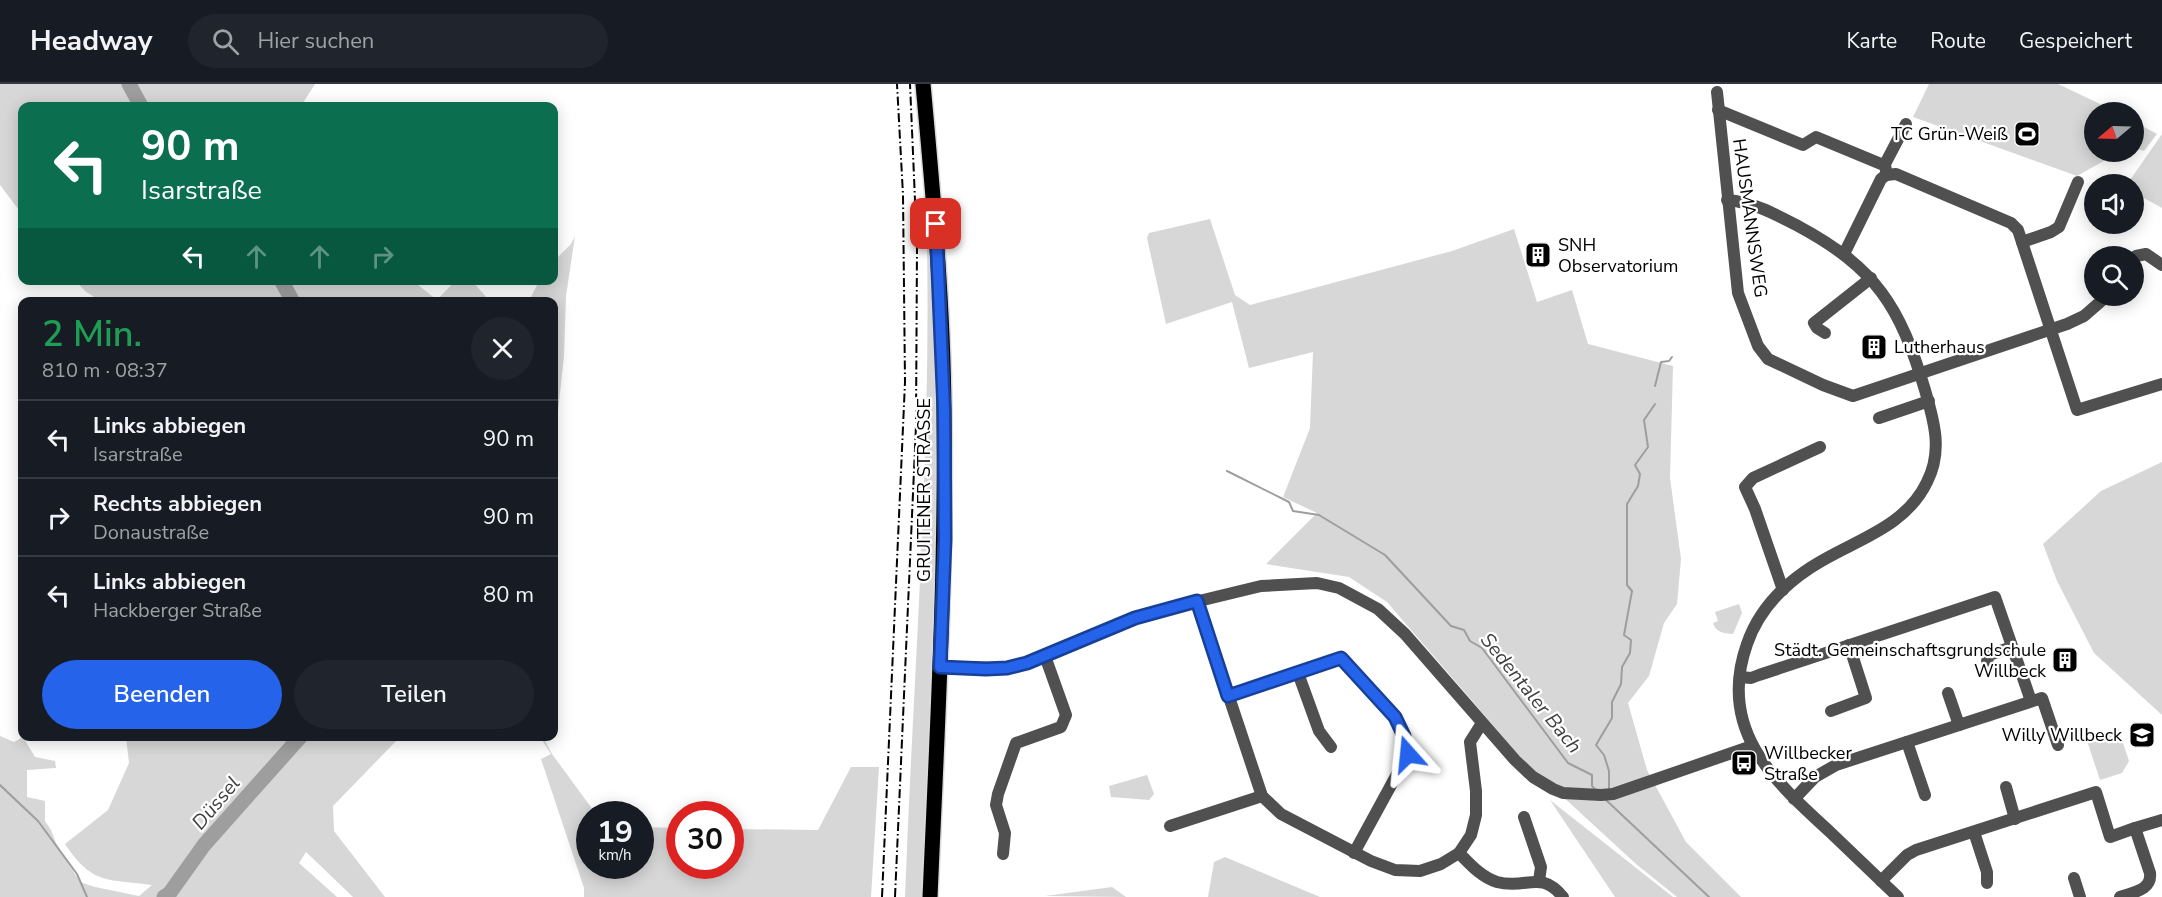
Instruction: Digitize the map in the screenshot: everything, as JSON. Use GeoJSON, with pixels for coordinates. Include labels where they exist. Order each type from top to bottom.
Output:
{"type":"FeatureCollection","features":[{"type":"Feature","properties":{"kind":"main road","name":"GRUITENER STRASSE"},"geometry":{"type":"LineString","coordinates":[[923,84],[936,224],[943,355],[945,539],[930,897]]}},
{"type":"Feature","properties":{"kind":"street","name":"HAUSMANNSWEG"},"geometry":{"type":"LineString","coordinates":[[1717,92],[1738,293],[1758,346],[1768,359],[1823,385],[1853,396],[2049,330],[2085,316],[2096,306]]}},
{"type":"Feature","properties":{"kind":"street"},"geometry":{"type":"LineString","coordinates":[[1718,110],[1803,145],[1816,137],[2011,223],[2018,230],[2077,410],[2162,384]]}},
{"type":"Feature","properties":{"kind":"street"},"geometry":{"type":"LineString","coordinates":[[1844,254],[1906,124]]}},
{"type":"Feature","properties":{"kind":"street"},"geometry":{"type":"LineString","coordinates":[[2022,242],[2051,232],[2058,227],[2078,182]]}},
{"type":"Feature","properties":{"kind":"street"},"geometry":{"type":"LineString","coordinates":[[1727,200],[1743,201],[1770,211],[1813,234],[1844,254],[1871,278],[1894,309],[1908,339],[1929,401],[1936,430],[1936,458],[1927,483],[1917,500],[1899,517],[1874,534],[1810,568],[1783,590],[1766,608],[1751,632],[1743,656],[1740,677],[1741,715],[1752,746],[1763,764],[1794,799],[1898,897]]}},
{"type":"Feature","properties":{"kind":"street"},"geometry":{"type":"LineString","coordinates":[[2144,254],[2162,265]]}},
{"type":"Feature","properties":{"kind":"street"},"geometry":{"type":"LineString","coordinates":[[1825,333],[1814,323],[1871,278]]}},
{"type":"Feature","properties":{"kind":"street"},"geometry":{"type":"LineString","coordinates":[[1880,418],[1929,401]]}},
{"type":"Feature","properties":{"kind":"street"},"geometry":{"type":"LineString","coordinates":[[1783,590],[1745,487],[1753,478],[1820,447]]}},
{"type":"Feature","properties":{"kind":"street"},"geometry":{"type":"LineString","coordinates":[[940,667],[1007,668],[1045,656],[1135,618],[1262,586],[1317,583],[1339,588],[1378,609],[1405,634],[1482,723],[1533,777],[1563,793],[1613,794],[1752,746]]}},
{"type":"Feature","properties":{"kind":"street"},"geometry":{"type":"LineString","coordinates":[[1740,677],[1751,678],[1995,597],[2031,701]]}},
{"type":"Feature","properties":{"kind":"street"},"geometry":{"type":"LineString","coordinates":[[1197,601],[1262,796],[1281,814],[1371,861],[1395,870],[1420,871],[1441,864],[1459,853],[1471,835],[1476,815],[1476,791],[1470,742],[1482,723]]}},
{"type":"Feature","properties":{"kind":"street"},"geometry":{"type":"LineString","coordinates":[[1831,711],[1866,698],[1849,645]]}},
{"type":"Feature","properties":{"kind":"street"},"geometry":{"type":"LineString","coordinates":[[1987,661],[1989,655],[2012,647]]}},
{"type":"Feature","properties":{"kind":"street"},"geometry":{"type":"LineString","coordinates":[[1003,854],[1005,832],[996,805],[1016,743],[1061,727],[1066,715],[1045,656]]}},
{"type":"Feature","properties":{"kind":"street"},"geometry":{"type":"LineString","coordinates":[[1228,696],[1341,658],[1395,717],[1404,736],[1408,754],[1354,853]]}},
{"type":"Feature","properties":{"kind":"street"},"geometry":{"type":"LineString","coordinates":[[1299,673],[1319,731],[1331,747]]}},
{"type":"Feature","properties":{"kind":"street"},"geometry":{"type":"LineString","coordinates":[[1948,693],[1959,725]]}},
{"type":"Feature","properties":{"kind":"street"},"geometry":{"type":"LineString","coordinates":[[1794,799],[1825,770],[2042,698],[2058,745]]}},
{"type":"Feature","properties":{"kind":"street"},"geometry":{"type":"LineString","coordinates":[[1907,742],[1924,795]]}},
{"type":"Feature","properties":{"kind":"street"},"geometry":{"type":"LineString","coordinates":[[2006,787],[2015,819]]}},
{"type":"Feature","properties":{"kind":"street"},"geometry":{"type":"LineString","coordinates":[[1881,881],[1907,855],[1916,850],[2096,792],[2109,842],[2135,828],[2162,820]]}},
{"type":"Feature","properties":{"kind":"street"},"geometry":{"type":"LineString","coordinates":[[1170,826],[1262,796]]}},
{"type":"Feature","properties":{"kind":"street"},"geometry":{"type":"LineString","coordinates":[[1524,817],[1540,867],[1539,881]]}},
{"type":"Feature","properties":{"kind":"street"},"geometry":{"type":"LineString","coordinates":[[2120,897],[2146,887],[2151,880],[2135,828]]}},
{"type":"Feature","properties":{"kind":"street"},"geometry":{"type":"LineString","coordinates":[[1974,832],[1987,872],[1987,883]]}},
{"type":"Feature","properties":{"kind":"street"},"geometry":{"type":"LineString","coordinates":[[1459,853],[1477,871],[1495,882],[1524,884],[1539,881],[1555,887],[1563,897]]}},
{"type":"Feature","properties":{"kind":"street"},"geometry":{"type":"LineString","coordinates":[[2074,878],[2080,897]]}},
{"type":"Feature","properties":{"kind":"shaded area"},"geometry":{"type":"Polygon","coordinates":[[[0,84],[315,84],[304,102],[18,102],[18,209],[0,185],[0,84]]]}},
{"type":"Feature","properties":{"kind":"shaded area","name":"TC Grün-Weiß"},"geometry":{"type":"Polygon","coordinates":[[[1929,84],[2058,84],[2096,102],[2084,102],[2084,162],[2102,162],[2077,176],[1913,117],[1929,84]]]}},
{"type":"Feature","properties":{"kind":"shaded area"},"geometry":{"type":"Polygon","coordinates":[[[2144,127],[2157,134],[2144,151],[2144,127]]]}},
{"type":"Feature","properties":{"kind":"shaded area"},"geometry":{"type":"Polygon","coordinates":[[[2162,134],[2162,208],[2144,198],[2144,174],[2134,174],[2162,134]]]}},
{"type":"Feature","properties":{"kind":"shaded area"},"geometry":{"type":"Polygon","coordinates":[[[1210,219],[1235,295],[1250,305],[1452,251],[1514,229],[1537,302],[1572,290],[1588,344],[1673,366],[1670,478],[1681,559],[1677,604],[1664,623],[1649,676],[1628,703],[1647,770],[1686,842],[1741,897],[1677,897],[1636,864],[1523,760],[1387,602],[1349,577],[1266,564],[1317,513],[1283,497],[1310,428],[1313,352],[1249,368],[1232,302],[1166,324],[1147,238],[1149,233],[1210,219]]]}},
{"type":"Feature","properties":{"kind":"shaded area"},"geometry":{"type":"Polygon","coordinates":[[[575,236],[566,296],[564,356],[558,411],[558,297],[531,297],[537,285],[558,285],[558,257],[571,244],[575,236]]]}},
{"type":"Feature","properties":{"kind":"shaded area"},"geometry":{"type":"Polygon","coordinates":[[[933,242],[941,525],[924,897],[905,897],[924,489],[928,326],[927,244],[933,242]]]}},
{"type":"Feature","properties":{"kind":"shaded area"},"geometry":{"type":"Polygon","coordinates":[[[80,285],[418,285],[433,297],[94,297],[80,285]]]}},
{"type":"Feature","properties":{"kind":"shaded area"},"geometry":{"type":"Polygon","coordinates":[[[451,285],[476,285],[486,297],[440,297],[451,285]]]}},
{"type":"Feature","properties":{"kind":"shaded area"},"geometry":{"type":"Polygon","coordinates":[[[2162,462],[2162,715],[2094,653],[2057,581],[2043,544],[2101,491],[2162,462]]]}},
{"type":"Feature","properties":{"kind":"shaded area"},"geometry":{"type":"Polygon","coordinates":[[[1739,604],[1742,613],[1733,634],[1716,629],[1713,623],[1718,621],[1715,612],[1739,604]]]}},
{"type":"Feature","properties":{"kind":"shaded area"},"geometry":{"type":"Polygon","coordinates":[[[2118,728],[2129,761],[2122,773],[2100,780],[2086,738],[2118,728]]]}},
{"type":"Feature","properties":{"kind":"shaded area"},"geometry":{"type":"Polygon","coordinates":[[[0,736],[14,742],[18,740],[25,741],[35,757],[55,761],[56,768],[27,770],[27,797],[45,801],[45,821],[80,882],[139,896],[152,885],[102,878],[84,867],[65,844],[108,810],[129,763],[126,741],[396,741],[333,806],[334,831],[385,897],[353,897],[306,852],[299,863],[337,897],[0,897],[0,736]]]}},
{"type":"Feature","properties":{"kind":"shaded area"},"geometry":{"type":"Polygon","coordinates":[[[543,741],[545,741],[586,801],[576,801],[576,864],[541,759],[551,754],[543,741]]]}},
{"type":"Feature","properties":{"kind":"shaded area"},"geometry":{"type":"Polygon","coordinates":[[[851,767],[879,767],[871,897],[584,897],[581,879],[654,879],[654,827],[666,828],[666,879],[744,879],[744,829],[818,830],[851,767]]]}},
{"type":"Feature","properties":{"kind":"shaded area"},"geometry":{"type":"Polygon","coordinates":[[[1147,775],[1154,794],[1149,800],[1111,797],[1109,786],[1147,775]]]}},
{"type":"Feature","properties":{"kind":"shaded area"},"geometry":{"type":"Polygon","coordinates":[[[1550,800],[1673,897],[1615,897],[1550,800]]]}},
{"type":"Feature","properties":{"kind":"shaded area"},"geometry":{"type":"Polygon","coordinates":[[[1225,857],[1320,897],[1208,897],[1214,862],[1225,857]]]}},
{"type":"Feature","properties":{"kind":"shaded area"},"geometry":{"type":"Polygon","coordinates":[[[1112,887],[1126,897],[1045,896],[1112,887]]]}},
{"type":"Feature","properties":{"kind":"waterway","name":"Düssel"},"geometry":{"type":"LineString","coordinates":[[129,84],[139,102]]}},
{"type":"Feature","properties":{"kind":"waterway","name":"Düssel"},"geometry":{"type":"LineString","coordinates":[[284,285],[290,297]]}},
{"type":"Feature","properties":{"kind":"waterway"},"geometry":{"type":"LineString","coordinates":[[1655,386],[1661,362],[1669,361],[1672,357]]}},
{"type":"Feature","properties":{"kind":"waterway"},"geometry":{"type":"LineString","coordinates":[[1609,789],[1609,771],[1604,755],[1596,745],[1612,718],[1612,702],[1621,684],[1622,667],[1630,653],[1631,640],[1624,635],[1632,591],[1627,585],[1627,504],[1638,486],[1640,474],[1635,465],[1648,447],[1644,420],[1655,404]]}},
{"type":"Feature","properties":{"kind":"waterway","name":"Sedentaler Bach"},"geometry":{"type":"LineString","coordinates":[[1227,471],[1289,502],[1293,511],[1319,515],[1385,555],[1451,626],[1464,630],[1470,641],[1482,648],[1568,763],[1592,775],[1592,786],[1597,791]]}},
{"type":"Feature","properties":{"kind":"waterway","name":"Düssel"},"geometry":{"type":"LineString","coordinates":[[164,897],[169,894],[204,845],[297,741]]}},
{"type":"Feature","properties":{"kind":"waterway"},"geometry":{"type":"LineString","coordinates":[[0,785],[38,821],[77,874],[87,897]]}},
{"type":"Feature","properties":{"kind":"waterway","name":"Sedentaler Bach"},"geometry":{"type":"LineString","coordinates":[[1605,799],[1709,897]]}},
{"type":"Feature","properties":{"kind":"railway"},"geometry":{"type":"LineString","coordinates":[[882,897],[905,382],[903,195],[897,84]]}},
{"type":"Feature","properties":{"kind":"railway"},"geometry":{"type":"LineString","coordinates":[[895,897],[916,426],[917,246],[910,84]]}},
{"type":"Feature","properties":{"kind":"place","name":"TC Grün-Weiß"},"geometry":{"type":"Point","coordinates":[2027,134]}},
{"type":"Feature","properties":{"kind":"place","name":"SNH Observatorium"},"geometry":{"type":"Point","coordinates":[1538,255]}},
{"type":"Feature","properties":{"kind":"place","name":"Lutherhaus"},"geometry":{"type":"Point","coordinates":[1874,347]}},
{"type":"Feature","properties":{"kind":"place","name":"Städt. Gemeinschaftsgrundschule Willbeck"},"geometry":{"type":"Point","coordinates":[2065,660]}},
{"type":"Feature","properties":{"kind":"place","name":"Willy Willbeck"},"geometry":{"type":"Point","coordinates":[2142,735]}},
{"type":"Feature","properties":{"kind":"place","name":"Willbecker Straße"},"geometry":{"type":"Point","coordinates":[1744,763]}},
{"type":"Feature","properties":{"kind":"route"},"geometry":{"type":"LineString","coordinates":[[936,224],[944,410],[945,539],[940,667],[986,669],[1007,668],[1027,663],[1135,618],[1197,601],[1228,696],[1341,658],[1395,717],[1404,736],[1408,754]]}}]}
